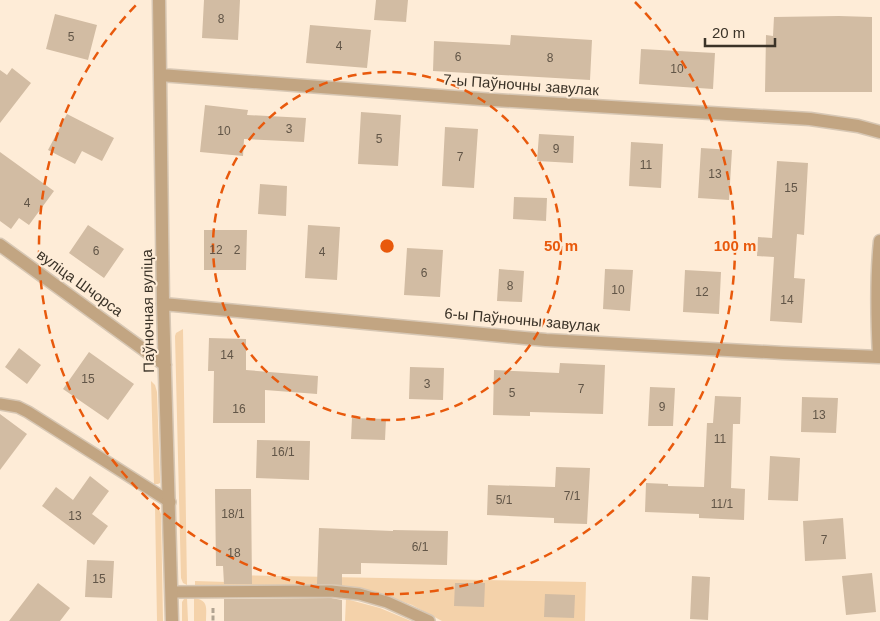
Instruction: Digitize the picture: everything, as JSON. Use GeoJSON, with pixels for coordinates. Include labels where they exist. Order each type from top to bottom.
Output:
{"type":"FeatureCollection","features":[{"type":"Feature","properties":{"kind":"street","name":"Паўночная вуліца"},"geometry":{"type":"LineString","coordinates":[[159,0],[163,304],[172,621]]}},
{"type":"Feature","properties":{"kind":"street","name":"7-ы Паўночны завулак"},"geometry":{"type":"LineString","coordinates":[[160,75],[494,100],[810,120],[858,126],[880,132]]}},
{"type":"Feature","properties":{"kind":"street"},"geometry":{"type":"LineString","coordinates":[[880,241],[878,266],[880,361]]}},
{"type":"Feature","properties":{"kind":"street","name":"вуліца Шчорса"},"geometry":{"type":"LineString","coordinates":[[0,245],[165,365]]}},
{"type":"Feature","properties":{"kind":"street","name":"6-ы Паўночны завулак"},"geometry":{"type":"LineString","coordinates":[[163,304],[546,340],[783,353],[880,361]]}},
{"type":"Feature","properties":{"kind":"lane"},"geometry":{"type":"LineString","coordinates":[[0,404],[18,407],[28,412],[170,502]]}},
{"type":"Feature","properties":{"kind":"lane"},"geometry":{"type":"LineString","coordinates":[[172,592],[331,591],[359,594],[387,602],[429,621]]}},
{"type":"Feature","properties":{"kind":"shaded area"},"geometry":{"type":"Polygon","coordinates":[[[183,329],[187,585],[183,583],[181,578],[175,336],[176,333],[183,329]]]}},
{"type":"Feature","properties":{"kind":"shaded area"},"geometry":{"type":"Polygon","coordinates":[[[151,381],[155,385],[157,392],[160,479],[158,484],[154,484],[151,381]]]}},
{"type":"Feature","properties":{"kind":"shaded area"},"geometry":{"type":"Polygon","coordinates":[[[155,506],[161,514],[163,621],[157,621],[155,506]]]}},
{"type":"Feature","properties":{"kind":"shaded area"},"geometry":{"type":"Polygon","coordinates":[[[227,575],[586,582],[585,621],[442,621],[412,605],[365,590],[329,586],[195,585],[195,581],[227,582],[227,575]]]}},
{"type":"Feature","properties":{"kind":"shaded area"},"geometry":{"type":"Polygon","coordinates":[[[187,598],[188,621],[182,621],[182,602],[187,598]]]}},
{"type":"Feature","properties":{"kind":"shaded area"},"geometry":{"type":"Polygon","coordinates":[[[194,598],[199,599],[206,605],[206,621],[194,621],[194,598]]]}},
{"type":"Feature","properties":{"kind":"shaded area"},"geometry":{"type":"Polygon","coordinates":[[[346,599],[380,608],[411,621],[345,621],[346,599]]]}},
{"type":"Feature","properties":{"kind":"building"},"geometry":{"type":"Polygon","coordinates":[[[204,0],[240,0],[238,40],[202,38],[204,0]]]}},
{"type":"Feature","properties":{"kind":"building"},"geometry":{"type":"Polygon","coordinates":[[[376,0],[408,0],[406,22],[374,20],[376,0]]]}},
{"type":"Feature","properties":{"kind":"building"},"geometry":{"type":"Polygon","coordinates":[[[55,14],[97,25],[88,60],[46,49],[55,14]]]}},
{"type":"Feature","properties":{"kind":"building"},"geometry":{"type":"Polygon","coordinates":[[[774,17],[872,17],[872,92],[765,92],[766,35],[773,36],[774,17]]]}},
{"type":"Feature","properties":{"kind":"building"},"geometry":{"type":"Polygon","coordinates":[[[310,25],[371,30],[367,68],[306,63],[310,25]]]}},
{"type":"Feature","properties":{"kind":"building"},"geometry":{"type":"Polygon","coordinates":[[[511,35],[592,40],[590,80],[433,71],[434,41],[510,45],[511,35]]]}},
{"type":"Feature","properties":{"kind":"building"},"geometry":{"type":"Polygon","coordinates":[[[641,49],[715,53],[713,89],[639,84],[641,49]]]}},
{"type":"Feature","properties":{"kind":"building"},"geometry":{"type":"Polygon","coordinates":[[[12,68],[31,83],[0,123],[0,70],[7,75],[12,68]]]}},
{"type":"Feature","properties":{"kind":"building"},"geometry":{"type":"Polygon","coordinates":[[[205,105],[248,110],[247,115],[306,118],[304,142],[244,139],[243,156],[200,152],[205,105]]]}},
{"type":"Feature","properties":{"kind":"building"},"geometry":{"type":"Polygon","coordinates":[[[361,112],[401,115],[398,166],[358,164],[361,112]]]}},
{"type":"Feature","properties":{"kind":"building"},"geometry":{"type":"Polygon","coordinates":[[[67,114],[114,138],[102,161],[82,151],[75,164],[48,150],[67,114]]]}},
{"type":"Feature","properties":{"kind":"building"},"geometry":{"type":"Polygon","coordinates":[[[445,127],[478,129],[474,188],[442,186],[445,127]]]}},
{"type":"Feature","properties":{"kind":"building"},"geometry":{"type":"Polygon","coordinates":[[[539,134],[574,136],[573,163],[537,161],[539,134]]]}},
{"type":"Feature","properties":{"kind":"building"},"geometry":{"type":"Polygon","coordinates":[[[631,142],[663,144],[661,188],[629,186],[631,142]]]}},
{"type":"Feature","properties":{"kind":"building"},"geometry":{"type":"Polygon","coordinates":[[[701,148],[732,150],[729,200],[698,198],[701,148]]]}},
{"type":"Feature","properties":{"kind":"building"},"geometry":{"type":"Polygon","coordinates":[[[0,152],[54,191],[29,225],[19,218],[11,229],[0,221],[0,152]]]}},
{"type":"Feature","properties":{"kind":"building"},"geometry":{"type":"Polygon","coordinates":[[[777,161],[808,163],[804,235],[797,234],[794,278],[805,279],[802,323],[770,321],[774,257],[757,256],[758,237],[772,238],[777,161]]]}},
{"type":"Feature","properties":{"kind":"building"},"geometry":{"type":"Polygon","coordinates":[[[260,184],[287,186],[286,216],[258,214],[260,184]]]}},
{"type":"Feature","properties":{"kind":"building"},"geometry":{"type":"Polygon","coordinates":[[[514,197],[547,198],[546,221],[513,219],[514,197]]]}},
{"type":"Feature","properties":{"kind":"building"},"geometry":{"type":"Polygon","coordinates":[[[88,225],[124,249],[104,278],[69,253],[88,225]]]}},
{"type":"Feature","properties":{"kind":"building"},"geometry":{"type":"Polygon","coordinates":[[[308,225],[340,227],[337,280],[305,278],[308,225]]]}},
{"type":"Feature","properties":{"kind":"building"},"geometry":{"type":"Polygon","coordinates":[[[204,230],[247,230],[246,270],[204,270],[204,230]]]}},
{"type":"Feature","properties":{"kind":"building"},"geometry":{"type":"Polygon","coordinates":[[[407,248],[443,250],[440,297],[404,295],[407,248]]]}},
{"type":"Feature","properties":{"kind":"building"},"geometry":{"type":"Polygon","coordinates":[[[499,269],[524,271],[522,302],[497,301],[499,269]]]}},
{"type":"Feature","properties":{"kind":"building"},"geometry":{"type":"Polygon","coordinates":[[[605,269],[633,270],[630,311],[603,309],[605,269]]]}},
{"type":"Feature","properties":{"kind":"building"},"geometry":{"type":"Polygon","coordinates":[[[685,270],[721,272],[719,314],[683,312],[685,270]]]}},
{"type":"Feature","properties":{"kind":"building"},"geometry":{"type":"Polygon","coordinates":[[[209,338],[246,339],[246,370],[318,376],[317,394],[265,390],[265,423],[213,423],[214,371],[208,371],[209,338]]]}},
{"type":"Feature","properties":{"kind":"building"},"geometry":{"type":"Polygon","coordinates":[[[19,348],[41,365],[27,384],[5,367],[19,348]]]}},
{"type":"Feature","properties":{"kind":"building"},"geometry":{"type":"Polygon","coordinates":[[[89,352],[134,384],[108,420],[63,389],[89,352]]]}},
{"type":"Feature","properties":{"kind":"building"},"geometry":{"type":"Polygon","coordinates":[[[560,363],[605,365],[603,414],[530,412],[530,416],[493,415],[494,370],[559,373],[560,363]]]}},
{"type":"Feature","properties":{"kind":"building"},"geometry":{"type":"Polygon","coordinates":[[[410,367],[444,368],[443,400],[409,399],[410,367]]]}},
{"type":"Feature","properties":{"kind":"building"},"geometry":{"type":"Polygon","coordinates":[[[650,387],[675,388],[673,426],[648,426],[650,387]]]}},
{"type":"Feature","properties":{"kind":"building"},"geometry":{"type":"Polygon","coordinates":[[[715,396],[741,397],[740,424],[733,424],[731,488],[745,489],[744,520],[699,518],[699,514],[645,512],[646,483],[704,487],[707,423],[713,423],[715,396]]]}},
{"type":"Feature","properties":{"kind":"building"},"geometry":{"type":"Polygon","coordinates":[[[802,397],[838,398],[836,433],[801,432],[802,397]]]}},
{"type":"Feature","properties":{"kind":"building"},"geometry":{"type":"Polygon","coordinates":[[[0,414],[27,434],[0,470],[0,414]]]}},
{"type":"Feature","properties":{"kind":"building"},"geometry":{"type":"Polygon","coordinates":[[[352,418],[386,419],[385,440],[351,439],[352,418]]]}},
{"type":"Feature","properties":{"kind":"building"},"geometry":{"type":"Polygon","coordinates":[[[257,440],[310,441],[309,480],[256,478],[257,440]]]}},
{"type":"Feature","properties":{"kind":"building"},"geometry":{"type":"Polygon","coordinates":[[[770,456],[800,458],[798,501],[768,500],[770,456]]]}},
{"type":"Feature","properties":{"kind":"building"},"geometry":{"type":"Polygon","coordinates":[[[556,467],[590,468],[587,524],[554,523],[554,518],[487,515],[488,485],[555,487],[556,467]]]}},
{"type":"Feature","properties":{"kind":"building"},"geometry":{"type":"Polygon","coordinates":[[[90,476],[109,491],[92,514],[108,526],[94,545],[42,506],[56,487],[73,500],[90,476]]]}},
{"type":"Feature","properties":{"kind":"building"},"geometry":{"type":"Polygon","coordinates":[[[215,489],[251,489],[252,584],[224,584],[223,566],[216,566],[215,489]]]}},
{"type":"Feature","properties":{"kind":"building"},"geometry":{"type":"Polygon","coordinates":[[[843,518],[846,559],[805,561],[803,521],[843,518]]]}},
{"type":"Feature","properties":{"kind":"building"},"geometry":{"type":"Polygon","coordinates":[[[319,528],[448,531],[447,565],[361,563],[361,574],[342,574],[342,585],[317,584],[319,528]]]}},
{"type":"Feature","properties":{"kind":"building"},"geometry":{"type":"Polygon","coordinates":[[[87,560],[114,561],[112,598],[85,597],[87,560]]]}},
{"type":"Feature","properties":{"kind":"building"},"geometry":{"type":"Polygon","coordinates":[[[872,573],[876,612],[846,615],[842,576],[872,573]]]}},
{"type":"Feature","properties":{"kind":"building"},"geometry":{"type":"Polygon","coordinates":[[[692,576],[710,577],[708,620],[690,619],[692,576]]]}},
{"type":"Feature","properties":{"kind":"building"},"geometry":{"type":"Polygon","coordinates":[[[38,583],[70,608],[60,621],[9,621],[38,583]]]}},
{"type":"Feature","properties":{"kind":"building"},"geometry":{"type":"Polygon","coordinates":[[[455,583],[485,583],[484,607],[454,606],[455,583]]]}},
{"type":"Feature","properties":{"kind":"building"},"geometry":{"type":"Polygon","coordinates":[[[545,594],[575,595],[574,618],[544,617],[545,594]]]}},
{"type":"Feature","properties":{"kind":"building"},"geometry":{"type":"Polygon","coordinates":[[[331,598],[342,600],[342,621],[224,621],[224,599],[331,598]]]}}]}
